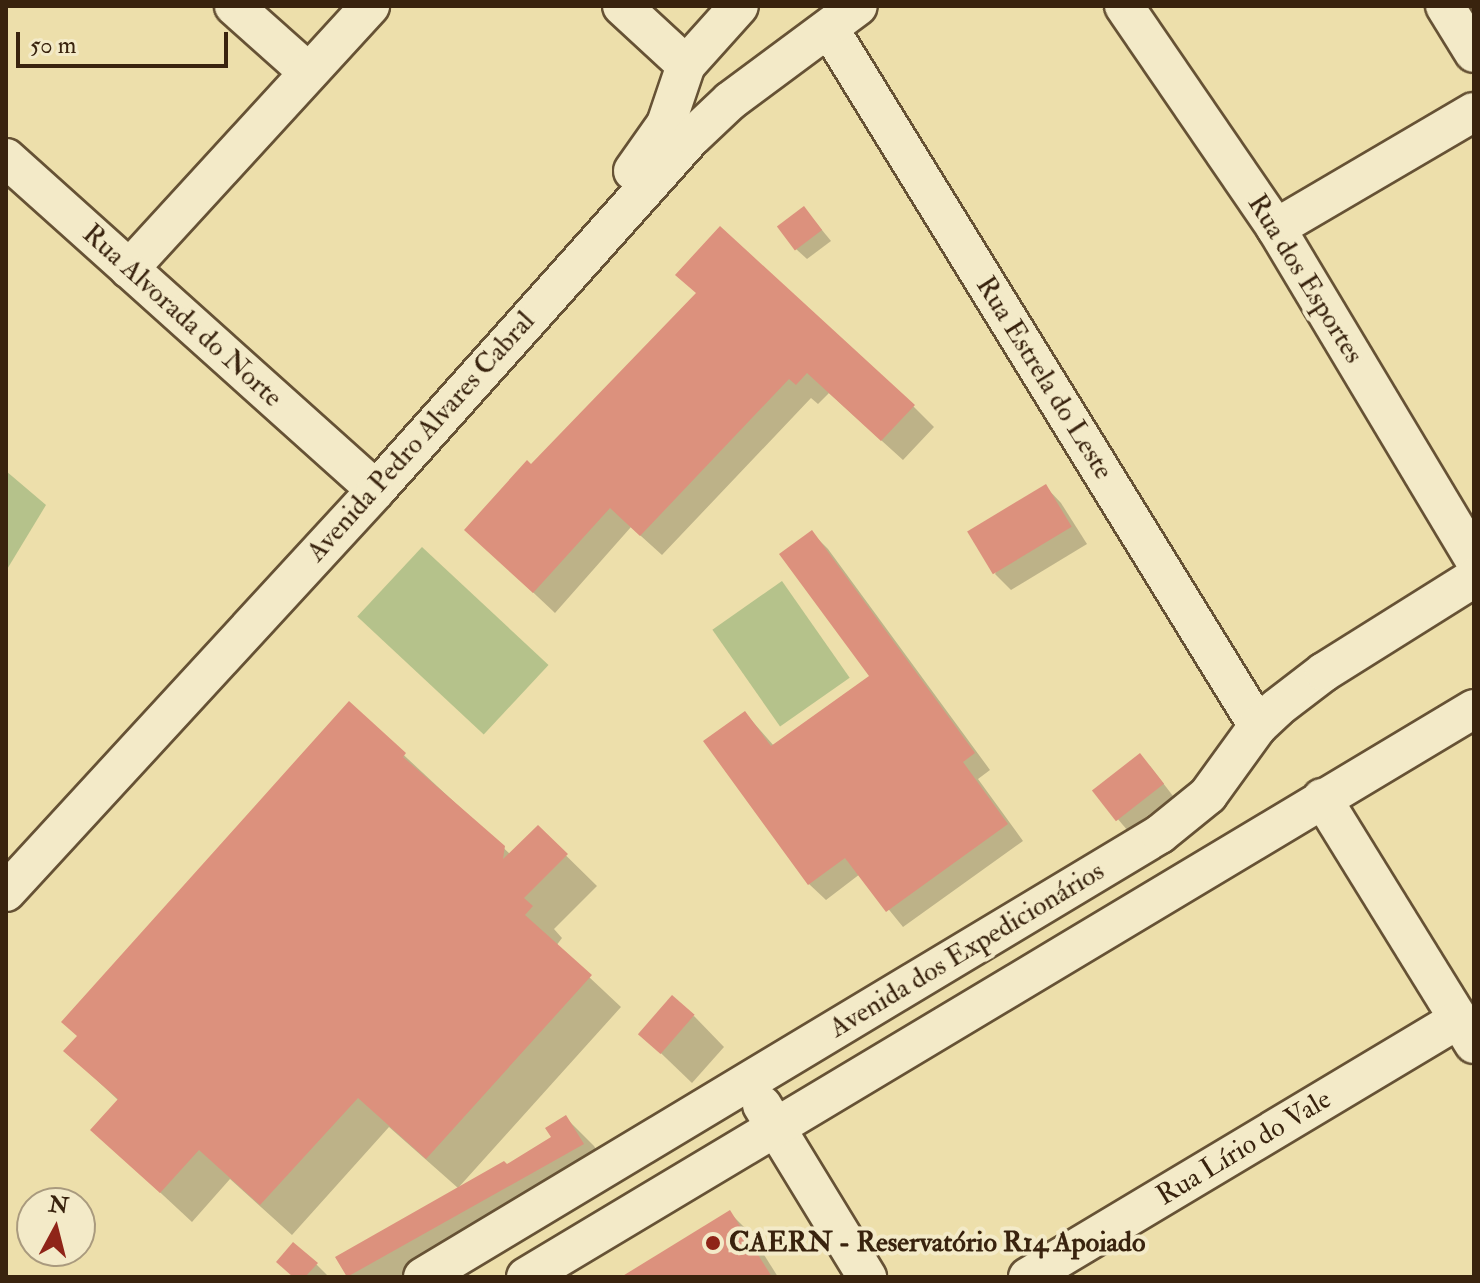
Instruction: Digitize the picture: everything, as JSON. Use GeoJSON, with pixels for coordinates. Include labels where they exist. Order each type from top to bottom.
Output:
{"type":"FeatureCollection","features":[{"type":"Feature","properties":{"kind":"street"},"geometry":{"type":"LineString","coordinates":[[234,6],[308,72]]}},
{"type":"Feature","properties":{"kind":"street"},"geometry":{"type":"LineString","coordinates":[[129,269],[370,6]]}},
{"type":"Feature","properties":{"kind":"street"},"geometry":{"type":"LineString","coordinates":[[622,6],[686,65]]}},
{"type":"Feature","properties":{"kind":"street","name":"Avenida Pedro Alvares Cabral"},"geometry":{"type":"LineString","coordinates":[[6,892],[367,482],[648,154],[666,124],[686,65],[739,6]]}},
{"type":"Feature","properties":{"kind":"street","name":"Rua dos Esportes"},"geometry":{"type":"LineString","coordinates":[[1124,6],[1276,228],[1474,559]]}},
{"type":"Feature","properties":{"kind":"street"},"geometry":{"type":"LineString","coordinates":[[1445,6],[1474,53]]}},
{"type":"Feature","properties":{"kind":"street","name":"Avenida Pedro Alvares Cabral"},"geometry":{"type":"LineString","coordinates":[[6,859],[693,136],[755,82],[844,18]]}},
{"type":"Feature","properties":{"kind":"street","name":"Rua Estrela do Leste"},"geometry":{"type":"LineString","coordinates":[[844,18],[1258,726]]}},
{"type":"Feature","properties":{"kind":"street"},"geometry":{"type":"LineString","coordinates":[[1276,228],[1474,112]]}},
{"type":"Feature","properties":{"kind":"street","name":"Rua Alvorada do Norte"},"geometry":{"type":"LineString","coordinates":[[6,158],[367,482]]}},
{"type":"Feature","properties":{"kind":"street","name":"Avenida dos Expedicionários"},"geometry":{"type":"LineString","coordinates":[[426,1276],[1185,816],[1228,772],[1258,726],[1324,672],[1474,578]]}},
{"type":"Feature","properties":{"kind":"street","name":"Avenida dos Expedicionários"},"geometry":{"type":"LineString","coordinates":[[526,1277],[1474,709]]}},
{"type":"Feature","properties":{"kind":"street"},"geometry":{"type":"LineString","coordinates":[[1322,798],[1466,1032]]}},
{"type":"Feature","properties":{"kind":"street","name":"Rua Lírio do Vale"},"geometry":{"type":"LineString","coordinates":[[1028,1277],[1466,1032]]}},
{"type":"Feature","properties":{"kind":"street"},"geometry":{"type":"LineString","coordinates":[[748,1081],[867,1277]]}},
{"type":"Feature","properties":{"kind":"green space"},"geometry":{"type":"Polygon","coordinates":[[[6,471],[46,505],[6,571],[6,471]]]}},
{"type":"Feature","properties":{"kind":"green space"},"geometry":{"type":"Polygon","coordinates":[[[422,547],[549,665],[484,734],[357,616],[422,547]]]}},
{"type":"Feature","properties":{"kind":"green space"},"geometry":{"type":"Polygon","coordinates":[[[782,581],[850,678],[780,726],[712,630],[782,581]]]}},
{"type":"Feature","properties":{"kind":"building"},"geometry":{"type":"Polygon","coordinates":[[[804,206],[822,230],[795,250],[777,226],[804,206]]]}},
{"type":"Feature","properties":{"kind":"building"},"geometry":{"type":"Polygon","coordinates":[[[720,226],[915,405],[881,441],[807,373],[796,385],[789,379],[640,536],[610,508],[533,593],[464,530],[527,460],[531,464],[696,293],[675,275],[720,226]]]}},
{"type":"Feature","properties":{"kind":"building"},"geometry":{"type":"Polygon","coordinates":[[[1046,484],[1072,527],[993,574],[967,531],[1046,484]]]}},
{"type":"Feature","properties":{"kind":"building"},"geometry":{"type":"Polygon","coordinates":[[[812,530],[975,753],[963,762],[1008,824],[886,912],[845,858],[808,885],[703,741],[745,711],[771,746],[869,676],[779,554],[812,530]]]}},
{"type":"Feature","properties":{"kind":"building"},"geometry":{"type":"Polygon","coordinates":[[[349,701],[406,753],[403,757],[505,846],[503,859],[538,825],[568,854],[524,898],[533,906],[525,915],[592,975],[426,1159],[358,1098],[260,1205],[199,1150],[160,1193],[90,1130],[118,1099],[63,1051],[77,1036],[61,1022],[349,701]]]}},
{"type":"Feature","properties":{"kind":"building"},"geometry":{"type":"Polygon","coordinates":[[[1140,753],[1164,784],[1116,821],[1092,791],[1140,753]]]}},
{"type":"Feature","properties":{"kind":"building"},"geometry":{"type":"Polygon","coordinates":[[[672,995],[695,1015],[661,1054],[638,1034],[672,995]]]}},
{"type":"Feature","properties":{"kind":"building"},"geometry":{"type":"Polygon","coordinates":[[[566,1115],[584,1144],[347,1277],[335,1257],[551,1137],[545,1128],[566,1115]]]}},
{"type":"Feature","properties":{"kind":"building","name":"CAERN - Reservatório R14 Apoiado"},"geometry":{"type":"Polygon","coordinates":[[[730,1210],[772,1277],[621,1277],[730,1210]]]}},
{"type":"Feature","properties":{"kind":"building"},"geometry":{"type":"Polygon","coordinates":[[[293,1242],[318,1263],[305,1277],[293,1277],[276,1262],[293,1242]]]}},
{"type":"Feature","properties":{"kind":"place","name":"CAERN - Reservatório R14 Apoiado"},"geometry":{"type":"Point","coordinates":[713,1243]}}]}
